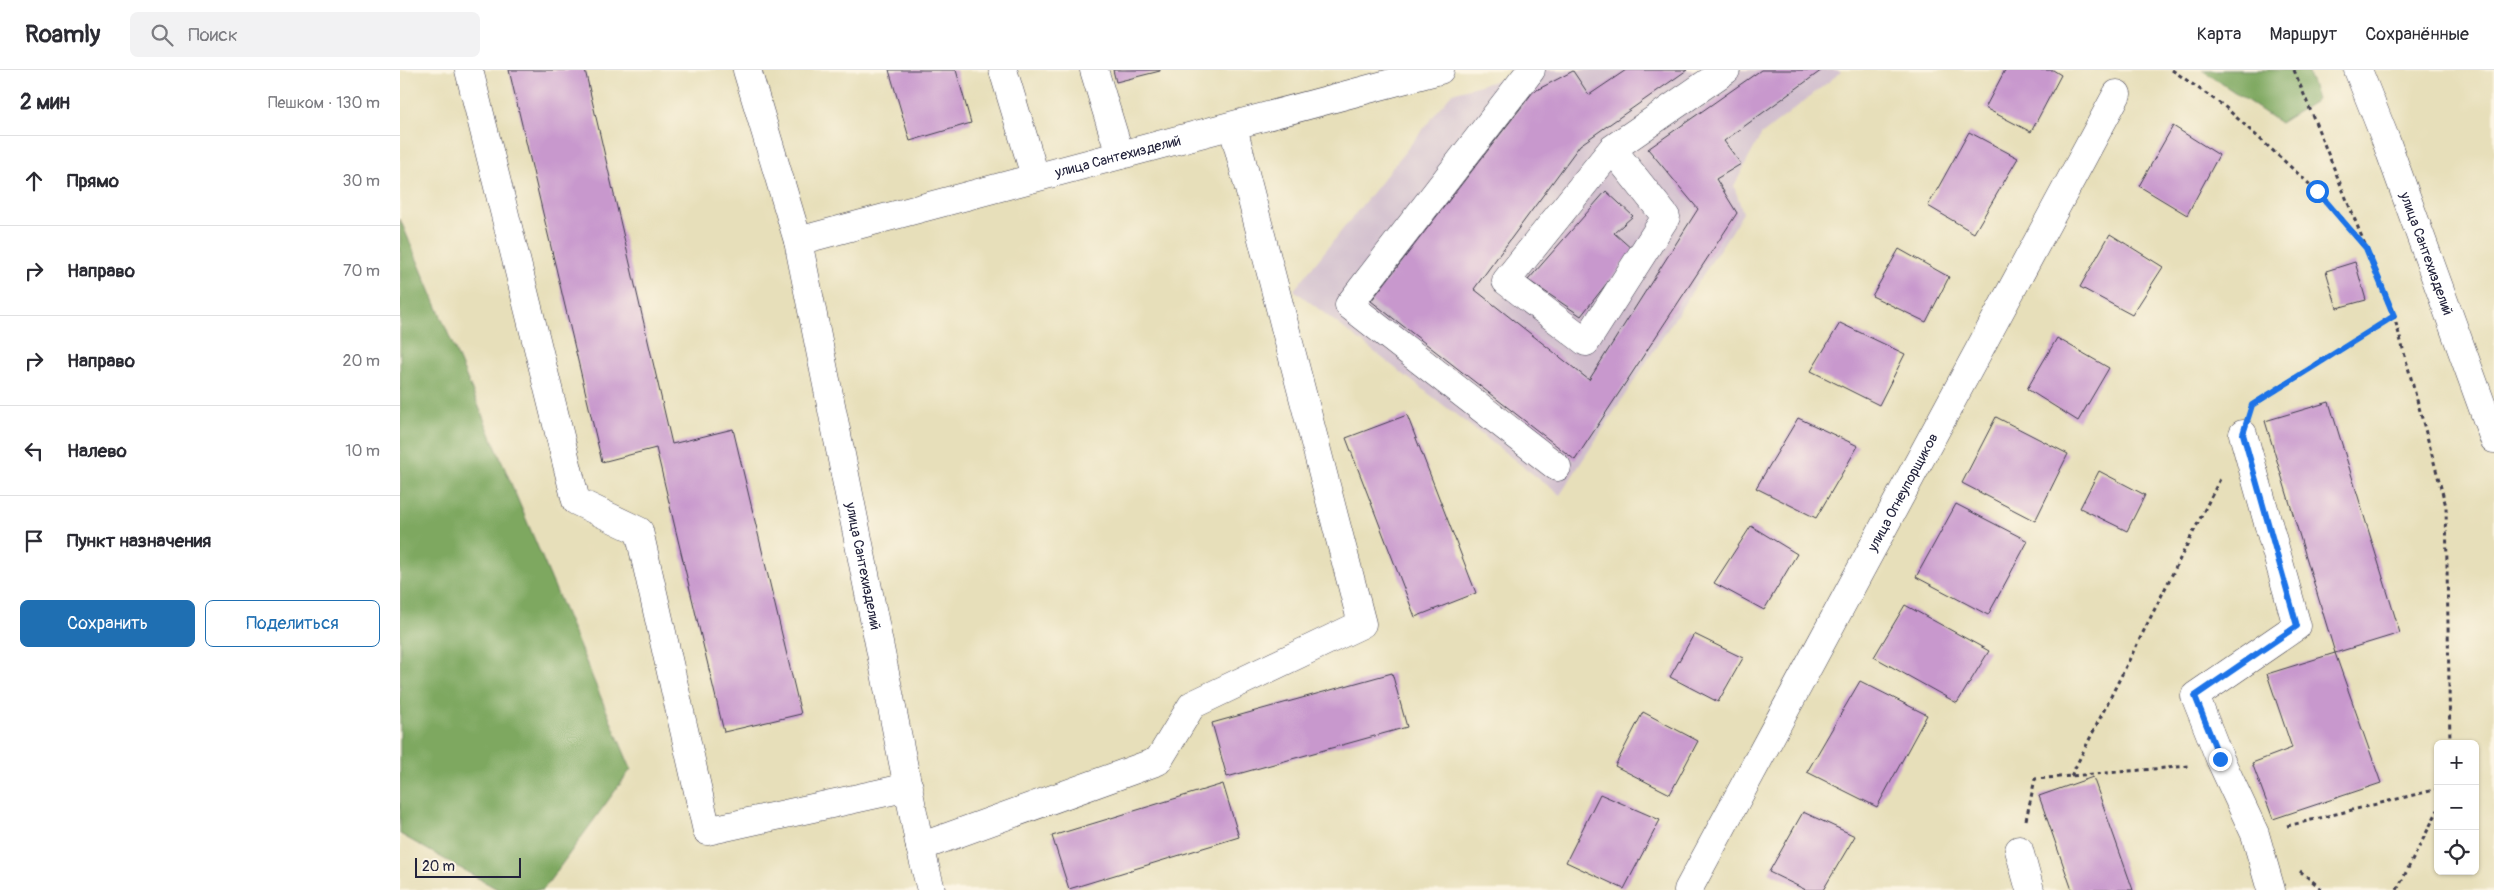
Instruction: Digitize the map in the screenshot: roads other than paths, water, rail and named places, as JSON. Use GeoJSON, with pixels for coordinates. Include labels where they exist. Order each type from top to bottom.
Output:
{"type":"FeatureCollection","features":[{"type":"Feature","properties":{"kind":"street"},"geometry":{"type":"LineString","coordinates":[[469,70],[576,501],[638,531],[707,831],[909,788]]}},
{"type":"Feature","properties":{"kind":"street","name":"улица Сантехизделий"},"geometry":{"type":"LineString","coordinates":[[748,70],[798,241],[920,847],[931,890]]}},
{"type":"Feature","properties":{"kind":"street"},"geometry":{"type":"LineString","coordinates":[[1003,70],[1035,176]]}},
{"type":"Feature","properties":{"kind":"street"},"geometry":{"type":"LineString","coordinates":[[1094,70],[1120,155]]}},
{"type":"Feature","properties":{"kind":"street","name":"улица Сантехизделий"},"geometry":{"type":"LineString","coordinates":[[798,241],[1035,176],[1233,127],[1440,70]]}},
{"type":"Feature","properties":{"kind":"street"},"geometry":{"type":"LineString","coordinates":[[1531,70],[1349,305],[1557,467]]}},
{"type":"Feature","properties":{"kind":"street"},"geometry":{"type":"LineString","coordinates":[[1612,149],[1666,217],[1586,342],[1506,281],[1612,149],[1726,70]]}},
{"type":"Feature","properties":{"kind":"street","name":"улица Сантехизделий"},"geometry":{"type":"LineString","coordinates":[[2358,70],[2461,343],[2494,439]]}},
{"type":"Feature","properties":{"kind":"street","name":"улица Огнеупорщиков"},"geometry":{"type":"LineString","coordinates":[[1688,890],[2117,94]]}},
{"type":"Feature","properties":{"kind":"street"},"geometry":{"type":"LineString","coordinates":[[920,847],[1158,762],[1192,705],[1362,624],[1233,127]]}},
{"type":"Feature","properties":{"kind":"street"},"geometry":{"type":"LineString","coordinates":[[2461,343],[2494,384]]}},
{"type":"Feature","properties":{"kind":"street"},"geometry":{"type":"LineString","coordinates":[[2243,434],[2297,626],[2195,696],[2220,759],[2255,834],[2271,890]]}},
{"type":"Feature","properties":{"kind":"street"},"geometry":{"type":"LineString","coordinates":[[2019,850],[2030,890]]}}]}
